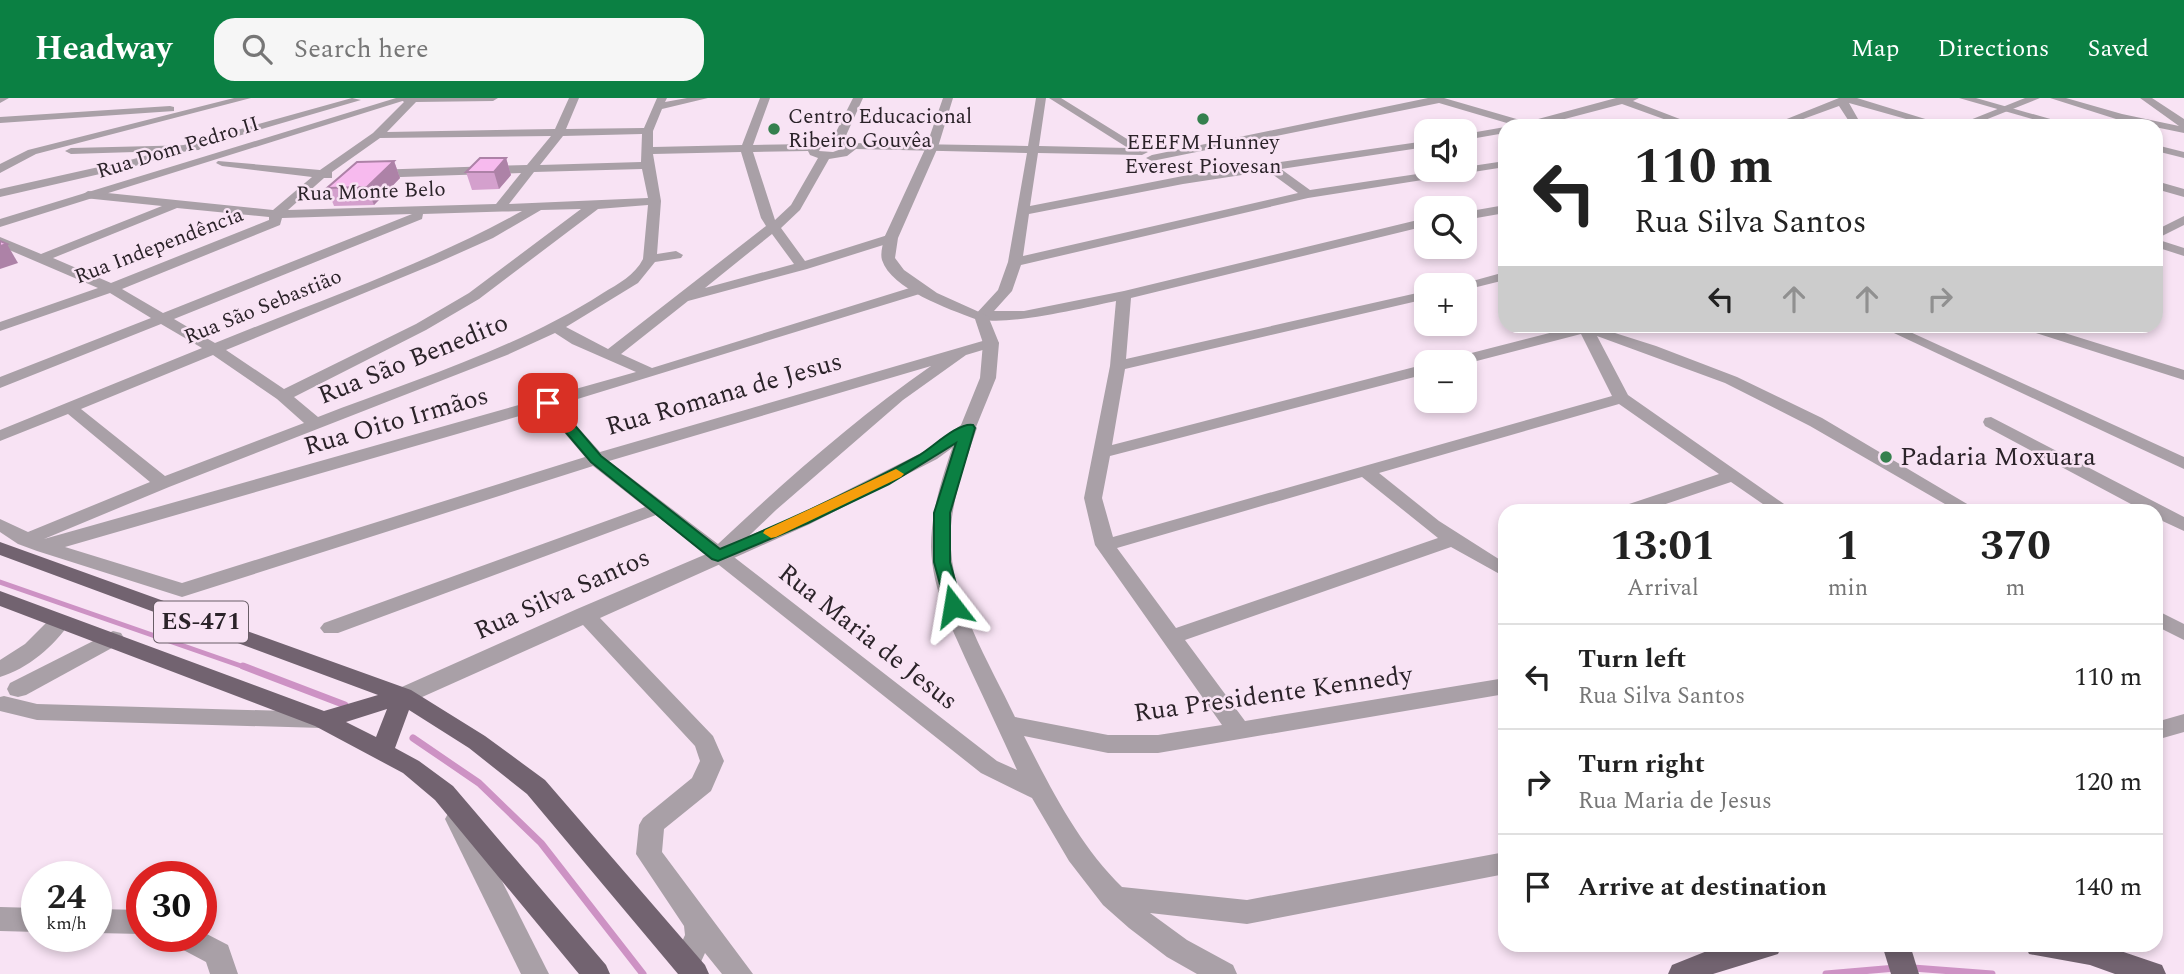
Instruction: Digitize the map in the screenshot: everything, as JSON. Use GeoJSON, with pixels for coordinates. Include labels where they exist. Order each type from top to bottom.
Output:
{"type":"FeatureCollection","features":[{"type":"Feature","properties":{"kind":"main road","name":"ES-471"},"geometry":{"type":"LineString","coordinates":[[0,548],[403,696],[477,742],[536,787],[685,971]]}},
{"type":"Feature","properties":{"kind":"main road","name":"ES-471"},"geometry":{"type":"LineString","coordinates":[[0,598],[59,622],[113,638],[323,720],[411,766],[444,793],[596,974]]}},
{"type":"Feature","properties":{"kind":"main road"},"geometry":{"type":"LineString","coordinates":[[323,720],[403,696]]}},
{"type":"Feature","properties":{"kind":"main road"},"geometry":{"type":"LineString","coordinates":[[382,751],[403,696]]}},
{"type":"Feature","properties":{"kind":"main road"},"geometry":{"type":"LineString","coordinates":[[1682,974],[1742,952]]}},
{"type":"Feature","properties":{"kind":"main road"},"geometry":{"type":"LineString","coordinates":[[1898,952],[1905,974]]}},
{"type":"Feature","properties":{"kind":"main road"},"geometry":{"type":"LineString","coordinates":[[2084,952],[2152,974]]}},
{"type":"Feature","properties":{"kind":"street"},"geometry":{"type":"LineString","coordinates":[[144,98],[185,115]]}},
{"type":"Feature","properties":{"kind":"street"},"geometry":{"type":"LineString","coordinates":[[0,120],[169,110],[214,98]]}},
{"type":"Feature","properties":{"kind":"street"},"geometry":{"type":"LineString","coordinates":[[0,157],[32,152],[246,98]]}},
{"type":"Feature","properties":{"kind":"street"},"geometry":{"type":"LineString","coordinates":[[0,193],[76,178],[195,148],[364,98]]}},
{"type":"Feature","properties":{"kind":"street","name":"Rua Dom Pedro II"},"geometry":{"type":"LineString","coordinates":[[0,223],[408,99],[493,98]]}},
{"type":"Feature","properties":{"kind":"street"},"geometry":{"type":"LineString","coordinates":[[500,207],[559,133],[574,98]]}},
{"type":"Feature","properties":{"kind":"street"},"geometry":{"type":"LineString","coordinates":[[676,255],[650,259],[655,201],[648,158],[648,131],[660,103],[703,98]]}},
{"type":"Feature","properties":{"kind":"street"},"geometry":{"type":"LineString","coordinates":[[765,98],[746,149],[763,209],[773,228],[802,266]]}},
{"type":"Feature","properties":{"kind":"street"},"geometry":{"type":"LineString","coordinates":[[837,142],[858,98]]}},
{"type":"Feature","properties":{"kind":"street"},"geometry":{"type":"LineString","coordinates":[[947,98],[932,148],[891,238],[888,252],[891,263],[921,289],[981,316],[1024,315],[1124,295],[1414,225]]}},
{"type":"Feature","properties":{"kind":"street"},"geometry":{"type":"LineString","coordinates":[[981,316],[1005,291],[1015,262],[1041,98]]}},
{"type":"Feature","properties":{"kind":"street"},"geometry":{"type":"LineString","coordinates":[[1054,98],[1162,165]]}},
{"type":"Feature","properties":{"kind":"street"},"geometry":{"type":"LineString","coordinates":[[1552,119],[1633,98]]}},
{"type":"Feature","properties":{"kind":"street"},"geometry":{"type":"LineString","coordinates":[[1964,98],[2043,119]]}},
{"type":"Feature","properties":{"kind":"street"},"geometry":{"type":"LineString","coordinates":[[1979,119],[2035,98]]}},
{"type":"Feature","properties":{"kind":"street"},"geometry":{"type":"LineString","coordinates":[[2055,98],[2131,119]]}},
{"type":"Feature","properties":{"kind":"street"},"geometry":{"type":"LineString","coordinates":[[2145,98],[2184,124]]}},
{"type":"Feature","properties":{"kind":"street","name":"Rua Independência"},"geometry":{"type":"LineString","coordinates":[[0,327],[111,288],[275,222],[276,214],[321,175],[377,135],[408,99]]}},
{"type":"Feature","properties":{"kind":"street"},"geometry":{"type":"LineString","coordinates":[[362,174],[529,170],[746,149],[813,147],[837,142],[850,146],[1032,149],[1147,155],[1435,99],[1503,119]]}},
{"type":"Feature","properties":{"kind":"street"},"geometry":{"type":"LineString","coordinates":[[1847,99],[1854,119]]}},
{"type":"Feature","properties":{"kind":"street"},"geometry":{"type":"LineString","coordinates":[[1793,119],[1847,99],[1918,119]]}},
{"type":"Feature","properties":{"kind":"street"},"geometry":{"type":"LineString","coordinates":[[1620,100],[1673,119]]}},
{"type":"Feature","properties":{"kind":"street"},"geometry":{"type":"LineString","coordinates":[[2163,127],[2184,130]]}},
{"type":"Feature","properties":{"kind":"street"},"geometry":{"type":"LineString","coordinates":[[377,135],[648,131]]}},
{"type":"Feature","properties":{"kind":"street"},"geometry":{"type":"LineString","coordinates":[[1477,135],[1498,131]]}},
{"type":"Feature","properties":{"kind":"street"},"geometry":{"type":"LineString","coordinates":[[813,147],[814,153],[825,155],[845,153],[850,146]]}},
{"type":"Feature","properties":{"kind":"street"},"geometry":{"type":"LineString","coordinates":[[1021,212],[1178,176],[1272,167],[1414,146]]}},
{"type":"Feature","properties":{"kind":"street"},"geometry":{"type":"LineString","coordinates":[[0,169],[32,152],[195,148]]}},
{"type":"Feature","properties":{"kind":"street"},"geometry":{"type":"LineString","coordinates":[[2163,150],[2184,155]]}},
{"type":"Feature","properties":{"kind":"street"},"geometry":{"type":"LineString","coordinates":[[610,355],[773,228],[796,207],[825,155]]}},
{"type":"Feature","properties":{"kind":"street"},"geometry":{"type":"LineString","coordinates":[[222,163],[321,175],[348,174]]}},
{"type":"Feature","properties":{"kind":"street"},"geometry":{"type":"LineString","coordinates":[[1015,262],[1308,194],[1498,165]]}},
{"type":"Feature","properties":{"kind":"street"},"geometry":{"type":"LineString","coordinates":[[1272,167],[1308,194]]}},
{"type":"Feature","properties":{"kind":"street"},"geometry":{"type":"LineString","coordinates":[[2163,187],[2184,193]]}},
{"type":"Feature","properties":{"kind":"street","name":"Rua Monte Belo"},"geometry":{"type":"LineString","coordinates":[[88,195],[175,206],[276,214],[432,211],[655,201]]}},
{"type":"Feature","properties":{"kind":"street"},"geometry":{"type":"LineString","coordinates":[[283,396],[421,327],[474,296],[595,205]]}},
{"type":"Feature","properties":{"kind":"street"},"geometry":{"type":"LineString","coordinates":[[42,258],[175,206]]}},
{"type":"Feature","properties":{"kind":"street","name":"Rua São Sebastião"},"geometry":{"type":"LineString","coordinates":[[0,436],[215,350],[488,235],[538,207]]}},
{"type":"Feature","properties":{"kind":"street"},"geometry":{"type":"LineString","coordinates":[[1477,214],[1498,210]]}},
{"type":"Feature","properties":{"kind":"street"},"geometry":{"type":"LineString","coordinates":[[0,383],[432,211]]}},
{"type":"Feature","properties":{"kind":"street"},"geometry":{"type":"LineString","coordinates":[[2163,231],[2184,220]]}},
{"type":"Feature","properties":{"kind":"street"},"geometry":{"type":"LineString","coordinates":[[685,298],[891,238]]}},
{"type":"Feature","properties":{"kind":"street"},"geometry":{"type":"LineString","coordinates":[[0,241],[111,288],[215,350],[283,396],[316,424]]}},
{"type":"Feature","properties":{"kind":"street"},"geometry":{"type":"LineString","coordinates":[[2163,245],[2184,252]]}},
{"type":"Feature","properties":{"kind":"street","name":"Rua São Benedito"},"geometry":{"type":"LineString","coordinates":[[34,543],[163,483],[502,352],[556,327],[633,280],[650,259]]}},
{"type":"Feature","properties":{"kind":"street"},"geometry":{"type":"LineString","coordinates":[[1477,283],[1498,278]]}},
{"type":"Feature","properties":{"kind":"street","name":"Rua Oito Irmãos"},"geometry":{"type":"LineString","coordinates":[[34,543],[548,403],[921,289]]}},
{"type":"Feature","properties":{"kind":"street"},"geometry":{"type":"LineString","coordinates":[[1124,295],[1118,366],[1093,498],[1105,545],[1240,732]]}},
{"type":"Feature","properties":{"kind":"street"},"geometry":{"type":"LineString","coordinates":[[1118,366],[1414,298]]}},
{"type":"Feature","properties":{"kind":"street"},"geometry":{"type":"LineString","coordinates":[[981,316],[991,343],[988,377],[968,428],[942,513],[942,562],[953,606],[1037,790],[1066,839],[1112,897],[1188,957],[1223,974]]}},
{"type":"Feature","properties":{"kind":"street"},"geometry":{"type":"LineString","coordinates":[[556,327],[577,341],[651,373]]}},
{"type":"Feature","properties":{"kind":"street"},"geometry":{"type":"LineString","coordinates":[[1477,356],[1563,333]]}},
{"type":"Feature","properties":{"kind":"street"},"geometry":{"type":"LineString","coordinates":[[1588,333],[1621,398],[1774,504]]}},
{"type":"Feature","properties":{"kind":"street"},"geometry":{"type":"LineString","coordinates":[[1603,333],[1731,380],[1816,422],[1958,504]]}},
{"type":"Feature","properties":{"kind":"street"},"geometry":{"type":"LineString","coordinates":[[1901,333],[2184,464]]}},
{"type":"Feature","properties":{"kind":"street"},"geometry":{"type":"LineString","coordinates":[[2051,333],[2184,375]]}},
{"type":"Feature","properties":{"kind":"street","name":"Rua Romana de Jesus"},"geometry":{"type":"LineString","coordinates":[[34,543],[182,590],[596,459],[991,343]]}},
{"type":"Feature","properties":{"kind":"street"},"geometry":{"type":"LineString","coordinates":[[718,555],[769,506],[897,397],[961,352]]}},
{"type":"Feature","properties":{"kind":"street"},"geometry":{"type":"LineString","coordinates":[[1102,453],[1414,372]]}},
{"type":"Feature","properties":{"kind":"street"},"geometry":{"type":"LineString","coordinates":[[1105,545],[1621,398]]}},
{"type":"Feature","properties":{"kind":"street","name":"Rua Maria de Jesus"},"geometry":{"type":"LineString","coordinates":[[548,403],[596,459],[989,767],[1037,790]]}},
{"type":"Feature","properties":{"kind":"street"},"geometry":{"type":"LineString","coordinates":[[70,408],[163,483]]}},
{"type":"Feature","properties":{"kind":"street"},"geometry":{"type":"LineString","coordinates":[[1991,422],[2145,504]]}},
{"type":"Feature","properties":{"kind":"street","name":"Rua Silva Santos"},"geometry":{"type":"LineString","coordinates":[[403,696],[718,555],[803,520],[931,455],[968,428]]}},
{"type":"Feature","properties":{"kind":"street"},"geometry":{"type":"LineString","coordinates":[[1366,471],[1406,508],[1451,540],[1498,567]]}},
{"type":"Feature","properties":{"kind":"street"},"geometry":{"type":"LineString","coordinates":[[1647,504],[1731,476]]}},
{"type":"Feature","properties":{"kind":"street"},"geometry":{"type":"LineString","coordinates":[[331,628],[659,508]]}},
{"type":"Feature","properties":{"kind":"street"},"geometry":{"type":"LineString","coordinates":[[2163,514],[2184,525]]}},
{"type":"Feature","properties":{"kind":"street"},"geometry":{"type":"LineString","coordinates":[[0,525],[34,543]]}},
{"type":"Feature","properties":{"kind":"street"},"geometry":{"type":"LineString","coordinates":[[1171,638],[1451,540]]}},
{"type":"Feature","properties":{"kind":"street"},"geometry":{"type":"LineString","coordinates":[[1482,559],[1498,553]]}},
{"type":"Feature","properties":{"kind":"street"},"geometry":{"type":"LineString","coordinates":[[584,614],[705,742],[712,761],[702,784],[652,825],[649,854],[697,923],[739,974]]}},
{"type":"Feature","properties":{"kind":"street"},"geometry":{"type":"LineString","coordinates":[[2163,621],[2184,633]]}},
{"type":"Feature","properties":{"kind":"street"},"geometry":{"type":"LineString","coordinates":[[0,669],[42,643],[59,622]]}},
{"type":"Feature","properties":{"kind":"street"},"geometry":{"type":"LineString","coordinates":[[7,700],[113,638]]}},
{"type":"Feature","properties":{"kind":"street"},"geometry":{"type":"LineString","coordinates":[[0,676],[17,679],[7,700]]}},
{"type":"Feature","properties":{"kind":"street","name":"Rua Presidente Kennedy"},"geometry":{"type":"LineString","coordinates":[[1007,724],[1108,744],[1158,744],[1498,687]]}},
{"type":"Feature","properties":{"kind":"street"},"geometry":{"type":"LineString","coordinates":[[7,700],[37,712],[323,720]]}},
{"type":"Feature","properties":{"kind":"street"},"geometry":{"type":"LineString","coordinates":[[2163,729],[2184,723]]}},
{"type":"Feature","properties":{"kind":"street"},"geometry":{"type":"LineString","coordinates":[[444,793],[535,974]]}},
{"type":"Feature","properties":{"kind":"street"},"geometry":{"type":"LineString","coordinates":[[1112,897],[1247,912],[1498,864]]}},
{"type":"Feature","properties":{"kind":"street"},"geometry":{"type":"LineString","coordinates":[[0,919],[21,920]]}},
{"type":"Feature","properties":{"kind":"street"},"geometry":{"type":"LineString","coordinates":[[685,971],[699,935],[697,923]]}},
{"type":"Feature","properties":{"kind":"street"},"geometry":{"type":"LineString","coordinates":[[214,952],[218,954],[224,974]]}},
{"type":"Feature","properties":{"kind":"building"},"geometry":{"type":"Polygon","coordinates":[[[480,158],[506,158],[494,172],[466,172],[480,158]]]}},
{"type":"Feature","properties":{"kind":"building"},"geometry":{"type":"Polygon","coordinates":[[[394,161],[367,187],[327,188],[357,162],[394,161]]]}},
{"type":"Feature","properties":{"kind":"waterway"},"geometry":{"type":"LineString","coordinates":[[0,582],[247,668]]}},
{"type":"Feature","properties":{"kind":"waterway"},"geometry":{"type":"LineString","coordinates":[[243,666],[345,705]]}},
{"type":"Feature","properties":{"kind":"waterway"},"geometry":{"type":"LineString","coordinates":[[413,738],[479,783],[541,843],[643,974]]}},
{"type":"Feature","properties":{"kind":"waterway"},"geometry":{"type":"LineString","coordinates":[[1826,974],[1896,968]]}},
{"type":"Feature","properties":{"kind":"waterway"},"geometry":{"type":"LineString","coordinates":[[1913,968],[1992,974]]}},
{"type":"Feature","properties":{"kind":"slow traffic"},"geometry":{"type":"LineString","coordinates":[[771,533],[896,474]]}},
{"type":"Feature","properties":{"kind":"place","name":"EEEFM Hunney Everest Piovesan"},"geometry":{"type":"Point","coordinates":[1203,119]}},
{"type":"Feature","properties":{"kind":"place","name":"Centro Educacional Ribeiro Gouvêa"},"geometry":{"type":"Point","coordinates":[774,129]}},
{"type":"Feature","properties":{"kind":"place","name":"Padaria Moxuara"},"geometry":{"type":"Point","coordinates":[1886,457]}},
{"type":"Feature","properties":{"kind":"route"},"geometry":{"type":"LineString","coordinates":[[548,403],[596,459],[718,555],[803,520],[884,481],[931,455],[968,428],[942,513],[942,562],[953,606]]}}]}
